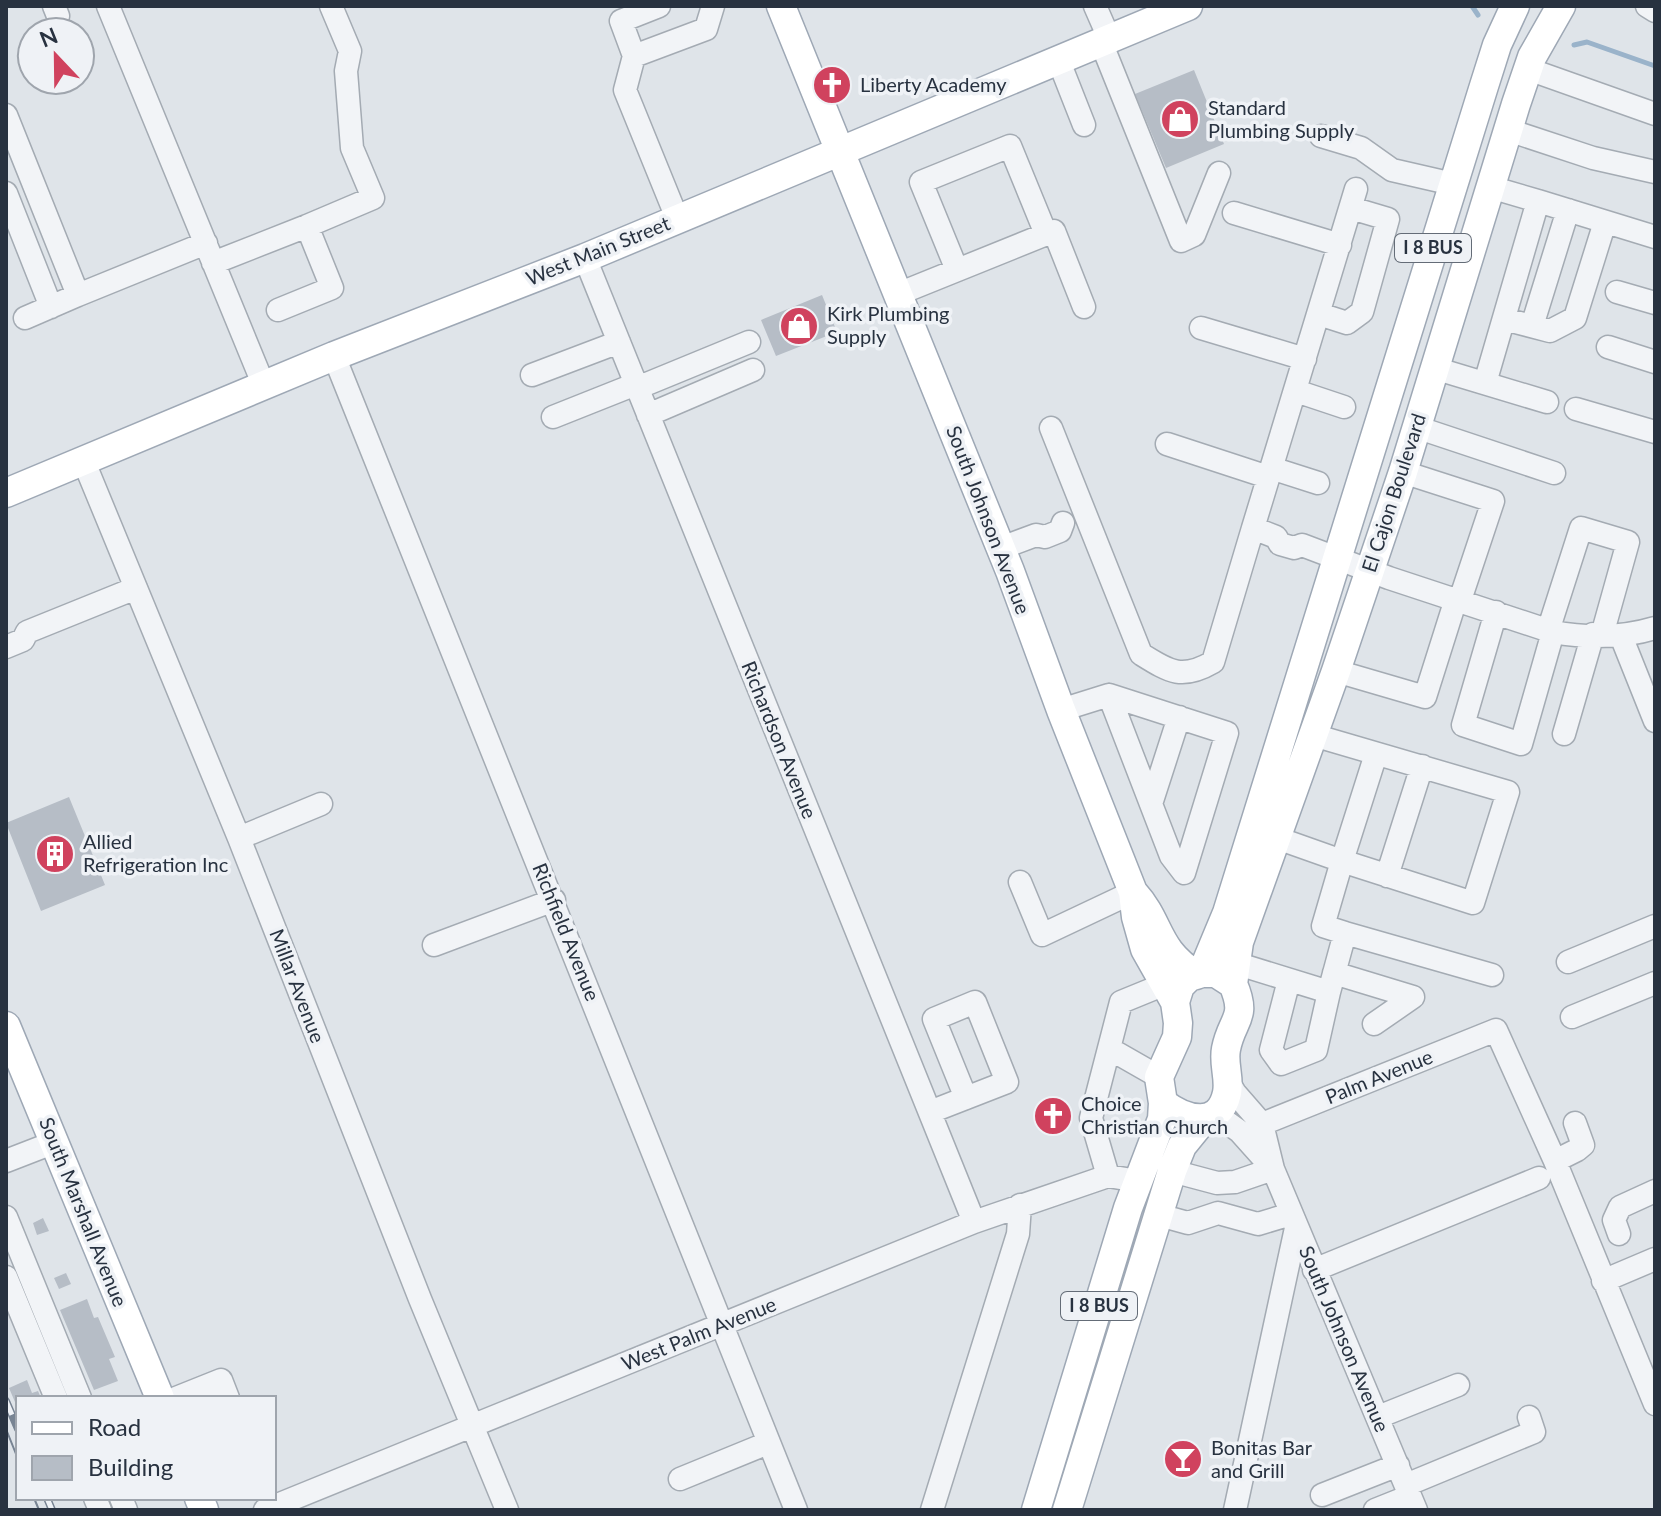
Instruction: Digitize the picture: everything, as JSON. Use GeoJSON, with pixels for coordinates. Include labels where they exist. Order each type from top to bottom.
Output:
{"type":"FeatureCollection","features":[{"type":"Feature","properties":{"kind":"main road","name":"South Johnson Avenue"},"geometry":{"type":"LineString","coordinates":[[781,6],[1001,548],[1133,892],[1149,960],[1170,993]]}},
{"type":"Feature","properties":{"kind":"main road","name":"West Main Street"},"geometry":{"type":"LineString","coordinates":[[6,493],[334,356],[585,258],[1188,6]]}},
{"type":"Feature","properties":{"kind":"main road","name":"El Cajon Boulevard"},"geometry":{"type":"LineString","coordinates":[[1199,974],[1227,913],[1497,45],[1515,6]]}},
{"type":"Feature","properties":{"kind":"main road","name":"El Cajon Boulevard"},"geometry":{"type":"LineString","coordinates":[[1234,973],[1239,942],[1403,472],[1528,69],[1561,6]]}},
{"type":"Feature","properties":{"kind":"main road","name":"South Johnson Avenue"},"geometry":{"type":"LineString","coordinates":[[1133,892],[1148,908],[1160,941],[1169,953],[1180,964],[1199,974]]}},
{"type":"Feature","properties":{"kind":"main road"},"geometry":{"type":"LineString","coordinates":[[1199,974],[1234,973]]}},
{"type":"Feature","properties":{"kind":"main road","name":"I 8 BUS"},"geometry":{"type":"LineString","coordinates":[[1067,1510],[1172,1171],[1182,1146],[1224,1101],[1228,1081],[1226,1048],[1240,1009],[1234,973]]}},
{"type":"Feature","properties":{"kind":"main road","name":"I 8 BUS"},"geometry":{"type":"LineString","coordinates":[[1036,1510],[1138,1181],[1162,1119],[1161,1090],[1177,1037],[1178,1023],[1170,993],[1199,974]]}},
{"type":"Feature","properties":{"kind":"main road","name":"South Marshall Avenue"},"geometry":{"type":"LineString","coordinates":[[6,1026],[159,1396]]}},
{"type":"Feature","properties":{"kind":"main road"},"geometry":{"type":"LineString","coordinates":[[1161,1090],[1187,1118],[1209,1116]]}},
{"type":"Feature","properties":{"kind":"street"},"geometry":{"type":"LineString","coordinates":[[108,6],[264,386]]}},
{"type":"Feature","properties":{"kind":"street"},"geometry":{"type":"LineString","coordinates":[[25,318],[78,295],[307,226],[373,198],[352,148],[346,71],[350,51],[331,6]]}},
{"type":"Feature","properties":{"kind":"street"},"geometry":{"type":"LineString","coordinates":[[659,6],[621,21],[634,56],[625,90],[677,218]]}},
{"type":"Feature","properties":{"kind":"street"},"geometry":{"type":"LineString","coordinates":[[634,56],[706,29],[713,6]]}},
{"type":"Feature","properties":{"kind":"street"},"geometry":{"type":"LineString","coordinates":[[1095,6],[1181,241],[1194,235],[1219,173]]}},
{"type":"Feature","properties":{"kind":"street"},"geometry":{"type":"LineString","coordinates":[[1647,6],[1655,11]]}},
{"type":"Feature","properties":{"kind":"street"},"geometry":{"type":"LineString","coordinates":[[1058,59],[1084,125]]}},
{"type":"Feature","properties":{"kind":"street"},"geometry":{"type":"LineString","coordinates":[[1528,69],[1655,114]]}},
{"type":"Feature","properties":{"kind":"street"},"geometry":{"type":"LineString","coordinates":[[6,115],[78,295]]}},
{"type":"Feature","properties":{"kind":"street"},"geometry":{"type":"LineString","coordinates":[[1508,130],[1593,158],[1655,172]]}},
{"type":"Feature","properties":{"kind":"street"},"geometry":{"type":"LineString","coordinates":[[1321,136],[1361,148],[1392,170],[1453,184]]}},
{"type":"Feature","properties":{"kind":"street"},"geometry":{"type":"LineString","coordinates":[[957,270],[921,182],[933,177],[1010,146],[1046,234]]}},
{"type":"Feature","properties":{"kind":"street"},"geometry":{"type":"LineString","coordinates":[[1490,187],[1655,237]]}},
{"type":"Feature","properties":{"kind":"street"},"geometry":{"type":"LineString","coordinates":[[6,193],[51,307]]}},
{"type":"Feature","properties":{"kind":"street"},"geometry":{"type":"LineString","coordinates":[[1051,428],[1141,654],[1166,670],[1194,673],[1213,662],[1354,199],[1388,219],[1362,312],[1347,323],[1319,314]]}},
{"type":"Feature","properties":{"kind":"street"},"geometry":{"type":"LineString","coordinates":[[1485,383],[1538,201]]}},
{"type":"Feature","properties":{"kind":"street"},"geometry":{"type":"LineString","coordinates":[[1532,326],[1568,210]]}},
{"type":"Feature","properties":{"kind":"street"},"geometry":{"type":"LineString","coordinates":[[1234,213],[1340,245]]}},
{"type":"Feature","properties":{"kind":"street"},"geometry":{"type":"LineString","coordinates":[[1504,319],[1550,331],[1575,318],[1605,222]]}},
{"type":"Feature","properties":{"kind":"street"},"geometry":{"type":"LineString","coordinates":[[278,310],[332,288],[307,226]]}},
{"type":"Feature","properties":{"kind":"street"},"geometry":{"type":"LineString","coordinates":[[898,294],[1054,231],[1084,307]]}},
{"type":"Feature","properties":{"kind":"street","name":"Richardson Avenue"},"geometry":{"type":"LineString","coordinates":[[585,258],[974,1222]]}},
{"type":"Feature","properties":{"kind":"street"},"geometry":{"type":"LineString","coordinates":[[1617,292],[1655,303]]}},
{"type":"Feature","properties":{"kind":"street"},"geometry":{"type":"LineString","coordinates":[[1201,328],[1305,359]]}},
{"type":"Feature","properties":{"kind":"street"},"geometry":{"type":"LineString","coordinates":[[532,375],[619,342]]}},
{"type":"Feature","properties":{"kind":"street"},"geometry":{"type":"LineString","coordinates":[[553,417],[749,342]]}},
{"type":"Feature","properties":{"kind":"street"},"geometry":{"type":"LineString","coordinates":[[1608,347],[1655,362]]}},
{"type":"Feature","properties":{"kind":"street","name":"Richfield Avenue"},"geometry":{"type":"LineString","coordinates":[[334,356],[796,1510]]}},
{"type":"Feature","properties":{"kind":"street"},"geometry":{"type":"LineString","coordinates":[[1434,368],[1547,402]]}},
{"type":"Feature","properties":{"kind":"street"},"geometry":{"type":"LineString","coordinates":[[648,415],[753,370]]}},
{"type":"Feature","properties":{"kind":"street"},"geometry":{"type":"LineString","coordinates":[[1296,391],[1344,407]]}},
{"type":"Feature","properties":{"kind":"street"},"geometry":{"type":"LineString","coordinates":[[1576,409],[1655,432]]}},
{"type":"Feature","properties":{"kind":"street"},"geometry":{"type":"LineString","coordinates":[[1416,427],[1554,473]]}},
{"type":"Feature","properties":{"kind":"street"},"geometry":{"type":"LineString","coordinates":[[1167,444],[1318,483]]}},
{"type":"Feature","properties":{"kind":"street","name":"Millar Avenue"},"geometry":{"type":"LineString","coordinates":[[84,462],[239,838],[420,1299],[507,1510]]}},
{"type":"Feature","properties":{"kind":"street"},"geometry":{"type":"LineString","coordinates":[[1336,671],[1425,697],[1493,501],[1403,472]]}},
{"type":"Feature","properties":{"kind":"street"},"geometry":{"type":"LineString","coordinates":[[1001,548],[1036,535],[1040,527],[1056,520],[1063,523],[1085,514]]}},
{"type":"Feature","properties":{"kind":"street"},"geometry":{"type":"LineString","coordinates":[[1253,528],[1276,537],[1283,533],[1299,538],[1302,545],[1337,559],[1551,632],[1573,636],[1605,635],[1655,628]]}},
{"type":"Feature","properties":{"kind":"street"},"geometry":{"type":"LineString","coordinates":[[1496,612],[1463,725],[1521,744],[1581,528],[1628,542],[1605,635],[1564,734]]}},
{"type":"Feature","properties":{"kind":"street"},"geometry":{"type":"LineString","coordinates":[[6,647],[23,640],[27,632],[136,588]]}},
{"type":"Feature","properties":{"kind":"street"},"geometry":{"type":"LineString","coordinates":[[1605,635],[1655,721]]}},
{"type":"Feature","properties":{"kind":"street"},"geometry":{"type":"LineString","coordinates":[[1061,710],[1109,695],[1227,733],[1184,873],[1171,856],[1109,695]]}},
{"type":"Feature","properties":{"kind":"street"},"geometry":{"type":"LineString","coordinates":[[1151,804],[1179,717]]}},
{"type":"Feature","properties":{"kind":"street"},"geometry":{"type":"LineString","coordinates":[[1277,838],[1473,903],[1508,792],[1313,735]]}},
{"type":"Feature","properties":{"kind":"street"},"geometry":{"type":"LineString","coordinates":[[1376,754],[1323,926],[1492,975]]}},
{"type":"Feature","properties":{"kind":"street"},"geometry":{"type":"LineString","coordinates":[[1387,876],[1422,766]]}},
{"type":"Feature","properties":{"kind":"street"},"geometry":{"type":"LineString","coordinates":[[239,838],[321,804]]}},
{"type":"Feature","properties":{"kind":"street"},"geometry":{"type":"LineString","coordinates":[[1020,882],[1042,935],[1133,892]]}},
{"type":"Feature","properties":{"kind":"street"},"geometry":{"type":"LineString","coordinates":[[434,945],[554,900]]}},
{"type":"Feature","properties":{"kind":"street"},"geometry":{"type":"LineString","coordinates":[[1568,962],[1655,926]]}},
{"type":"Feature","properties":{"kind":"street"},"geometry":{"type":"LineString","coordinates":[[1289,980],[1271,1050],[1281,1064],[1316,1050],[1345,933]]}},
{"type":"Feature","properties":{"kind":"street"},"geometry":{"type":"LineString","coordinates":[[1234,973],[1331,982],[1413,997],[1374,1024]]}},
{"type":"Feature","properties":{"kind":"street"},"geometry":{"type":"LineString","coordinates":[[1572,1017],[1655,983]]}},
{"type":"Feature","properties":{"kind":"street"},"geometry":{"type":"LineString","coordinates":[[1108,1176],[1091,1118],[1121,1002],[1170,993]]}},
{"type":"Feature","properties":{"kind":"street","name":"Palm Avenue"},"geometry":{"type":"LineString","coordinates":[[1262,1124],[1496,1030],[1547,1169]]}},
{"type":"Feature","properties":{"kind":"street"},"geometry":{"type":"LineString","coordinates":[[1110,1049],[1161,1090]]}},
{"type":"Feature","properties":{"kind":"street","name":"South Johnson Avenue"},"geometry":{"type":"LineString","coordinates":[[1228,1081],[1262,1124],[1273,1169],[1407,1489]]}},
{"type":"Feature","properties":{"kind":"street"},"geometry":{"type":"LineString","coordinates":[[930,1112],[966,1098]]}},
{"type":"Feature","properties":{"kind":"street","name":"South Johnson Avenue"},"geometry":{"type":"LineString","coordinates":[[1209,1116],[1239,1131],[1273,1169]]}},
{"type":"Feature","properties":{"kind":"street"},"geometry":{"type":"LineString","coordinates":[[1314,1270],[1547,1169],[1583,1145],[1575,1123]]}},
{"type":"Feature","properties":{"kind":"street"},"geometry":{"type":"LineString","coordinates":[[6,1161],[55,1142]]}},
{"type":"Feature","properties":{"kind":"street"},"geometry":{"type":"LineString","coordinates":[[1172,1171],[1227,1183],[1273,1169]]}},
{"type":"Feature","properties":{"kind":"street"},"geometry":{"type":"LineString","coordinates":[[1547,1169],[1603,1281],[1655,1404]]}},
{"type":"Feature","properties":{"kind":"street","name":"West Palm Avenue"},"geometry":{"type":"LineString","coordinates":[[269,1505],[474,1427],[974,1222],[1108,1176],[1138,1181]]}},
{"type":"Feature","properties":{"kind":"street"},"geometry":{"type":"LineString","coordinates":[[1218,1213],[1227,1183]]}},
{"type":"Feature","properties":{"kind":"street"},"geometry":{"type":"LineString","coordinates":[[1619,1234],[1614,1220],[1620,1207],[1655,1191]]}},
{"type":"Feature","properties":{"kind":"street"},"geometry":{"type":"LineString","coordinates":[[932,1510],[1018,1234],[1020,1205]]}},
{"type":"Feature","properties":{"kind":"street"},"geometry":{"type":"LineString","coordinates":[[1159,1215],[1188,1223],[1218,1213],[1258,1224],[1294,1221],[1235,1510]]}},
{"type":"Feature","properties":{"kind":"street"},"geometry":{"type":"LineString","coordinates":[[6,1217],[79,1396]]}},
{"type":"Feature","properties":{"kind":"street"},"geometry":{"type":"LineString","coordinates":[[1603,1281],[1655,1259]]}},
{"type":"Feature","properties":{"kind":"street"},"geometry":{"type":"LineString","coordinates":[[6,1277],[55,1396]]}},
{"type":"Feature","properties":{"kind":"street"},"geometry":{"type":"LineString","coordinates":[[181,1396],[221,1380],[227,1396]]}},
{"type":"Feature","properties":{"kind":"street"},"geometry":{"type":"LineString","coordinates":[[1378,1417],[1458,1385]]}},
{"type":"Feature","properties":{"kind":"street"},"geometry":{"type":"LineString","coordinates":[[1375,1510],[1407,1489],[1534,1432],[1529,1417]]}},
{"type":"Feature","properties":{"kind":"street"},"geometry":{"type":"LineString","coordinates":[[680,1479],[768,1443]]}},
{"type":"Feature","properties":{"kind":"street"},"geometry":{"type":"LineString","coordinates":[[1322,1495],[1407,1489]]}},
{"type":"Feature","properties":{"kind":"building","name":"Standard Plumbing Supply"},"geometry":{"type":"Polygon","coordinates":[[[1194,70],[1224,144],[1166,168],[1135,94],[1194,70]]]}},
{"type":"Feature","properties":{"kind":"building","name":"Kirk Plumbing Supply"},"geometry":{"type":"Polygon","coordinates":[[[822,295],[837,332],[776,356],[761,320],[822,295]]]}},
{"type":"Feature","properties":{"kind":"building","name":"Allied Refrigeration Inc"},"geometry":{"type":"Polygon","coordinates":[[[69,797],[105,885],[41,911],[6,823],[69,797]]]}},
{"type":"Feature","properties":{"kind":"building"},"geometry":{"type":"Polygon","coordinates":[[[43,1218],[49,1231],[37,1235],[33,1223],[43,1218]]]}},
{"type":"Feature","properties":{"kind":"building"},"geometry":{"type":"Polygon","coordinates":[[[66,1273],[71,1284],[59,1289],[54,1278],[66,1273]]]}},
{"type":"Feature","properties":{"kind":"building"},"geometry":{"type":"Polygon","coordinates":[[[87,1299],[115,1357],[109,1359],[118,1381],[94,1390],[60,1310],[87,1299]]]}},
{"type":"Feature","properties":{"kind":"building"},"geometry":{"type":"Polygon","coordinates":[[[27,1380],[32,1393],[38,1391],[40,1396],[16,1396],[16,1404],[9,1388],[27,1380]]]}},
{"type":"Feature","properties":{"kind":"waterway"},"geometry":{"type":"LineString","coordinates":[[1472,6],[1478,15]]}},
{"type":"Feature","properties":{"kind":"waterway"},"geometry":{"type":"LineString","coordinates":[[1574,45],[1587,42],[1655,66]]}},
{"type":"Feature","properties":{"kind":"tram line"},"geometry":{"type":"LineString","coordinates":[[6,1429],[16,1454]]}},
{"type":"Feature","properties":{"kind":"tram line"},"geometry":{"type":"LineString","coordinates":[[35,1500],[39,1510]]}},
{"type":"Feature","properties":{"kind":"railway"},"geometry":{"type":"LineString","coordinates":[[6,1401],[16,1424]]}},
{"type":"Feature","properties":{"kind":"railway"},"geometry":{"type":"LineString","coordinates":[[48,1500],[52,1510]]}},
{"type":"Feature","properties":{"kind":"place","name":"Liberty Academy"},"geometry":{"type":"Point","coordinates":[832,85]}},
{"type":"Feature","properties":{"kind":"place","name":"Standard Plumbing Supply"},"geometry":{"type":"Point","coordinates":[1180,119]}},
{"type":"Feature","properties":{"kind":"place","name":"Kirk Plumbing Supply"},"geometry":{"type":"Point","coordinates":[799,326]}},
{"type":"Feature","properties":{"kind":"place","name":"Allied Refrigeration Inc"},"geometry":{"type":"Point","coordinates":[55,854]}},
{"type":"Feature","properties":{"kind":"place","name":"Choice Christian Church"},"geometry":{"type":"Point","coordinates":[1053,1116]}},
{"type":"Feature","properties":{"kind":"place","name":"Bonitas Bar and Grill"},"geometry":{"type":"Point","coordinates":[1183,1459]}}]}
